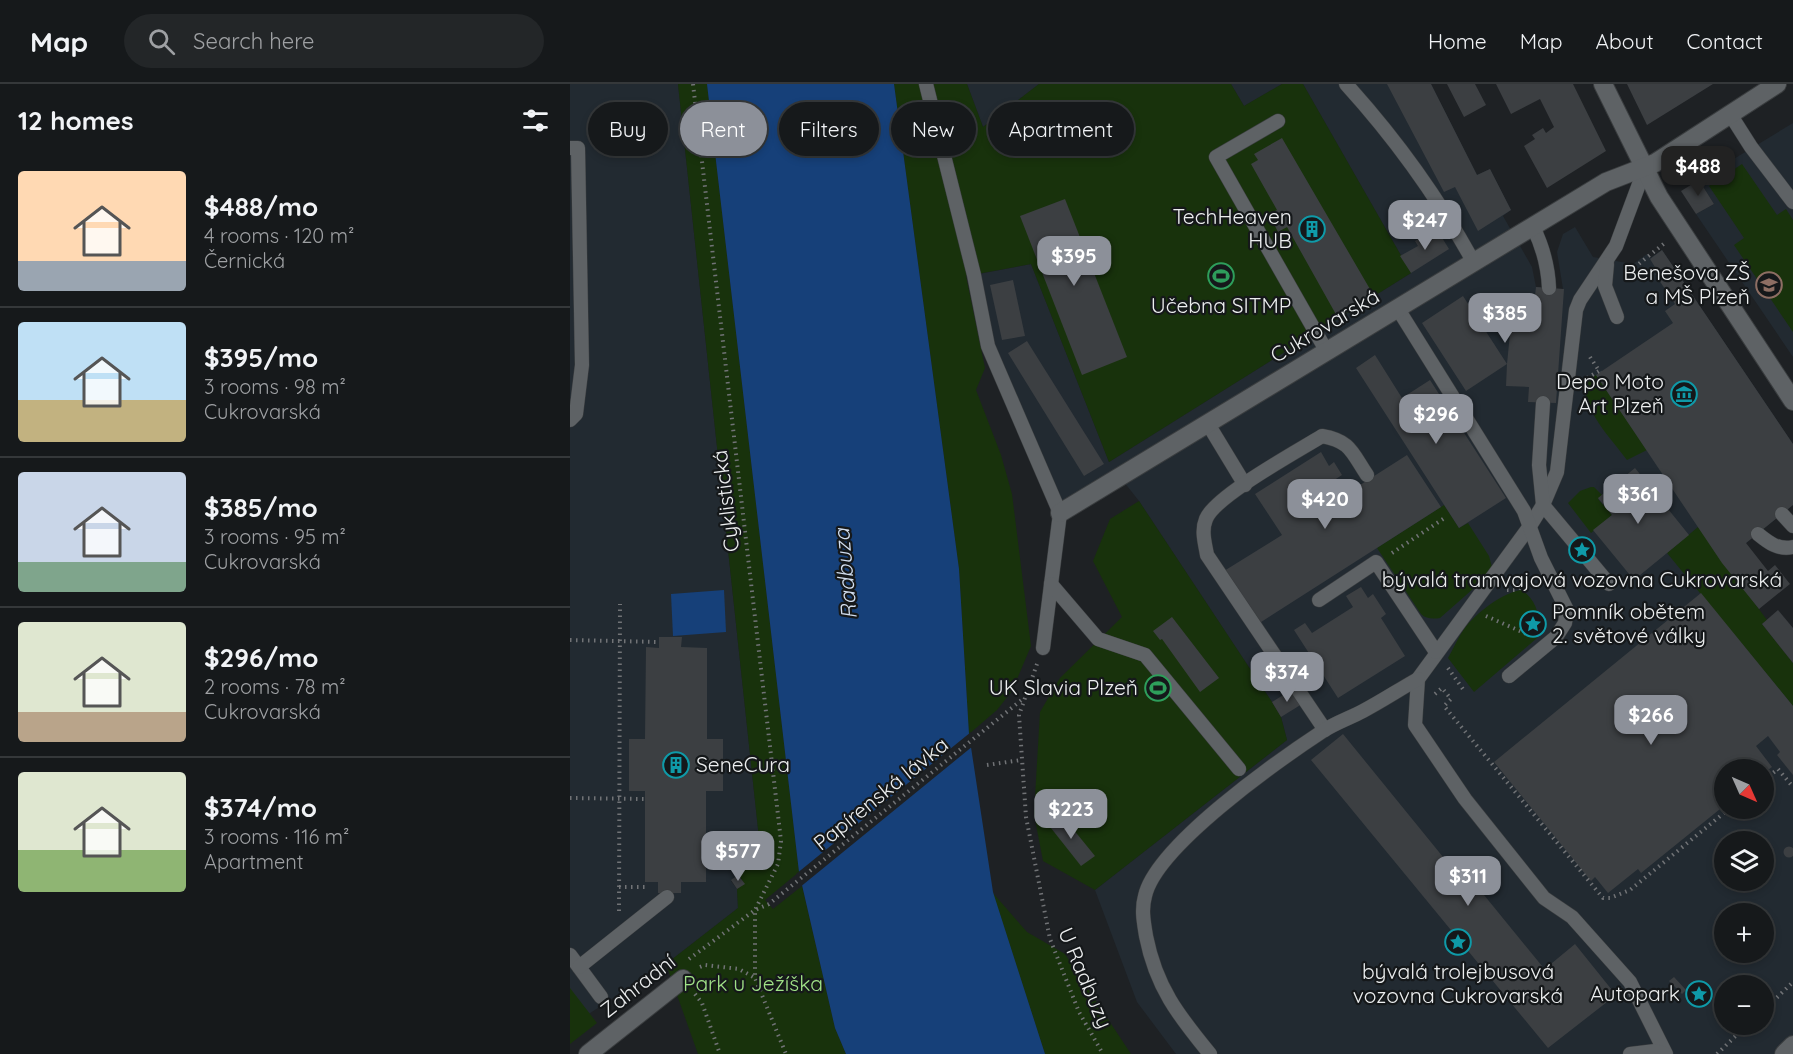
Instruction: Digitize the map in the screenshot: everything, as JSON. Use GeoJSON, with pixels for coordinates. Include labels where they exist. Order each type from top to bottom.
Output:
{"type":"FeatureCollection","features":[{"type":"Feature","properties":{"kind":"street"},"geometry":{"type":"LineString","coordinates":[[1603,84],[1659,197],[1791,393]]}},
{"type":"Feature","properties":{"kind":"street","name":"Cukrovarská"},"geometry":{"type":"LineString","coordinates":[[1060,513],[1606,182],[1645,168],[1777,84]]}},
{"type":"Feature","properties":{"kind":"street","name":"Zahradní"},"geometry":{"type":"LineString","coordinates":[[588,1054],[683,979]]}},
{"type":"Feature","properties":{"kind":"street"},"geometry":{"type":"LineString","coordinates":[[1784,1054],[1793,1045]]}},
{"type":"Feature","properties":{"kind":"lane"},"geometry":{"type":"LineString","coordinates":[[926,84],[974,275],[988,346],[1060,513],[1043,648]]}},
{"type":"Feature","properties":{"kind":"lane"},"geometry":{"type":"LineString","coordinates":[[1346,84],[1370,110],[1427,187],[1474,263]]}},
{"type":"Feature","properties":{"kind":"lane"},"geometry":{"type":"LineString","coordinates":[[1730,114],[1751,147],[1793,202]]}},
{"type":"Feature","properties":{"kind":"lane"},"geometry":{"type":"LineString","coordinates":[[1278,121],[1216,157],[1327,351]]}},
{"type":"Feature","properties":{"kind":"lane"},"geometry":{"type":"LineString","coordinates":[[570,148],[578,148],[582,365],[576,414],[570,420]]}},
{"type":"Feature","properties":{"kind":"lane"},"geometry":{"type":"LineString","coordinates":[[1617,316],[1605,286],[1604,275],[1645,168]]}},
{"type":"Feature","properties":{"kind":"lane"},"geometry":{"type":"LineString","coordinates":[[1533,227],[1543,248],[1549,269],[1549,288]]}},
{"type":"Feature","properties":{"kind":"lane"},"geometry":{"type":"LineString","coordinates":[[1210,1054],[1174,1011],[1160,986],[1149,949],[1143,915],[1145,894],[1158,869],[1204,821],[1324,730],[1364,711],[1418,678],[1530,526],[1543,505],[1557,472],[1576,310],[1580,300],[1609,259]]}},
{"type":"Feature","properties":{"kind":"lane"},"geometry":{"type":"LineString","coordinates":[[1398,309],[1524,511],[1543,564],[1567,610],[1565,623],[1549,644],[1509,676]]}},
{"type":"Feature","properties":{"kind":"lane"},"geometry":{"type":"LineString","coordinates":[[1543,403],[1539,465],[1543,505],[1610,585]]}},
{"type":"Feature","properties":{"kind":"lane"},"geometry":{"type":"LineString","coordinates":[[1208,424],[1245,485]]}},
{"type":"Feature","properties":{"kind":"lane"},"geometry":{"type":"LineString","coordinates":[[1324,730],[1207,555],[1203,533],[1206,518],[1220,501],[1323,436],[1339,439],[1347,445],[1367,475]]}},
{"type":"Feature","properties":{"kind":"lane"},"geometry":{"type":"LineString","coordinates":[[1782,514],[1793,526]]}},
{"type":"Feature","properties":{"kind":"lane"},"geometry":{"type":"LineString","coordinates":[[1758,534],[1770,544],[1793,547]]}},
{"type":"Feature","properties":{"kind":"lane"},"geometry":{"type":"LineString","coordinates":[[1319,600],[1376,562],[1436,652]]}},
{"type":"Feature","properties":{"kind":"lane"},"geometry":{"type":"LineString","coordinates":[[1051,584],[1098,639],[1145,655],[1239,770]]}},
{"type":"Feature","properties":{"kind":"lane"},"geometry":{"type":"LineString","coordinates":[[1418,678],[1415,725],[1465,799],[1544,898],[1572,917],[1630,982],[1665,1054]]}},
{"type":"Feature","properties":{"kind":"lane"},"geometry":{"type":"LineString","coordinates":[[579,967],[620,935],[662,892]]}},
{"type":"Feature","properties":{"kind":"lane"},"geometry":{"type":"LineString","coordinates":[[570,955],[601,997]]}},
{"type":"Feature","properties":{"kind":"lane"},"geometry":{"type":"LineString","coordinates":[[1630,1054],[1655,1051],[1665,1054]]}},
{"type":"Feature","properties":{"kind":"path","name":"Cyklistická"},"geometry":{"type":"LineString","coordinates":[[693,84],[781,841],[778,864],[755,910]]}},
{"type":"Feature","properties":{"kind":"path"},"geometry":{"type":"LineString","coordinates":[[1583,381],[1599,371]]}},
{"type":"Feature","properties":{"kind":"path"},"geometry":{"type":"LineString","coordinates":[[1376,562],[1446,517]]}},
{"type":"Feature","properties":{"kind":"path"},"geometry":{"type":"LineString","coordinates":[[1499,596],[1507,590],[1518,590]]}},
{"type":"Feature","properties":{"kind":"path"},"geometry":{"type":"LineString","coordinates":[[620,604],[620,935]]}},
{"type":"Feature","properties":{"kind":"path"},"geometry":{"type":"LineString","coordinates":[[1480,614],[1549,644]]}},
{"type":"Feature","properties":{"kind":"path"},"geometry":{"type":"LineString","coordinates":[[570,640],[659,642]]}},
{"type":"Feature","properties":{"kind":"path"},"geometry":{"type":"LineString","coordinates":[[1024,698],[1043,648]]}},
{"type":"Feature","properties":{"kind":"path"},"geometry":{"type":"LineString","coordinates":[[1436,652],[1465,692]]}},
{"type":"Feature","properties":{"kind":"path"},"geometry":{"type":"LineString","coordinates":[[1431,692],[1434,695],[1442,688],[1451,699],[1444,705],[1603,898],[1621,895],[1653,872],[1717,819]]}},
{"type":"Feature","properties":{"kind":"path","name":"Papírenská lávka"},"geometry":{"type":"LineString","coordinates":[[755,910],[769,904],[1024,698]]}},
{"type":"Feature","properties":{"kind":"path","name":"U Radbuzy"},"geometry":{"type":"LineString","coordinates":[[1024,698],[1018,730],[1026,818],[1050,939],[1079,1012],[1103,1054]]}},
{"type":"Feature","properties":{"kind":"path"},"geometry":{"type":"LineString","coordinates":[[987,765],[1021,760]]}},
{"type":"Feature","properties":{"kind":"path"},"geometry":{"type":"LineString","coordinates":[[1774,772],[1778,769],[1793,787]]}},
{"type":"Feature","properties":{"kind":"path"},"geometry":{"type":"LineString","coordinates":[[570,798],[645,799]]}},
{"type":"Feature","properties":{"kind":"path"},"geometry":{"type":"LineString","coordinates":[[1649,867],[1653,872]]}},
{"type":"Feature","properties":{"kind":"path"},"geometry":{"type":"LineString","coordinates":[[619,887],[662,892]]}},
{"type":"Feature","properties":{"kind":"path"},"geometry":{"type":"LineString","coordinates":[[755,910],[754,978],[786,1054]]}},
{"type":"Feature","properties":{"kind":"path","name":"Zahradní"},"geometry":{"type":"LineString","coordinates":[[683,979],[705,965],[739,969],[754,978]]}},
{"type":"Feature","properties":{"kind":"path"},"geometry":{"type":"LineString","coordinates":[[683,979],[702,1004],[720,1054]]}},
{"type":"Feature","properties":{"kind":"path"},"geometry":{"type":"LineString","coordinates":[[1774,1000],[1793,982]]}},
{"type":"Feature","properties":{"kind":"path"},"geometry":{"type":"LineString","coordinates":[[1717,1054],[1737,1035]]}},
{"type":"Feature","properties":{"kind":"shaded area"},"geometry":{"type":"Polygon","coordinates":[[[570,84],[678,84],[680,156],[686,156],[759,838],[732,862],[738,875],[731,881],[737,889],[738,908],[666,964],[570,1026],[570,84]]]}},
{"type":"Feature","properties":{"kind":"shaded area"},"geometry":{"type":"Polygon","coordinates":[[[967,84],[1039,84],[1016,102],[988,102],[988,123],[983,127],[976,102],[974,102],[967,84]]]}},
{"type":"Feature","properties":{"kind":"shaded area"},"geometry":{"type":"Polygon","coordinates":[[[1231,84],[1282,84],[1244,106],[1231,84]]]}},
{"type":"Feature","properties":{"kind":"shaded area"},"geometry":{"type":"Polygon","coordinates":[[[1303,84],[1431,84],[1477,175],[1490,169],[1511,210],[1503,216],[1532,267],[1536,287],[1563,289],[1557,252],[1563,234],[1575,227],[1593,257],[1633,264],[1647,254],[1650,258],[1662,250],[1793,444],[1793,505],[1723,562],[1793,706],[1793,1054],[1176,1054],[1137,1002],[1095,890],[1287,740],[1281,717],[1272,702],[1139,501],[1120,477],[1060,513],[988,346],[974,275],[1031,264],[1109,462],[1411,273],[1303,84]]]}},
{"type":"Feature","properties":{"kind":"shaded area","name":"Benešova ZŠ a MŠ Plzeň"},"geometry":{"type":"Polygon","coordinates":[[[1793,123],[1793,357],[1696,214],[1714,204],[1699,180],[1793,123]]]}},
{"type":"Feature","properties":{"kind":"green space"},"geometry":{"type":"Polygon","coordinates":[[[678,84],[707,84],[709,102],[680,103],[678,84]]]}},
{"type":"Feature","properties":{"kind":"green space","name":"Učebna SITMP"},"geometry":{"type":"Polygon","coordinates":[[[894,84],[967,84],[974,102],[896,102],[894,84]]]}},
{"type":"Feature","properties":{"kind":"green space","name":"Učebna SITMP"},"geometry":{"type":"Polygon","coordinates":[[[1039,84],[1231,84],[1244,106],[1282,84],[1303,84],[1411,273],[1109,462],[1031,264],[966,276],[985,368],[976,390],[1001,455],[1012,494],[1031,646],[1012,691],[997,710],[969,734],[959,569],[904,156],[976,156],[976,108],[983,127],[988,123],[988,156],[1134,156],[1134,102],[1016,102],[1039,84]]]}},
{"type":"Feature","properties":{"kind":"green space","name":"Park u Ježíška"},"geometry":{"type":"Polygon","coordinates":[[[686,156],[715,156],[799,872],[765,900],[773,909],[802,886],[835,1028],[846,1054],[698,1054],[666,964],[738,908],[737,889],[744,884],[732,862],[759,838],[686,156]]]}},
{"type":"Feature","properties":{"kind":"green space"},"geometry":{"type":"Polygon","coordinates":[[[1742,164],[1777,215],[1786,209],[1793,220],[1793,332],[1734,245],[1744,238],[1709,186],[1742,164]]]}},
{"type":"Feature","properties":{"kind":"green space"},"geometry":{"type":"Polygon","coordinates":[[[1596,375],[1647,450],[1627,460],[1599,424],[1589,404],[1585,383],[1596,375]]]}},
{"type":"Feature","properties":{"kind":"green space"},"geometry":{"type":"Polygon","coordinates":[[[1591,487],[1602,495],[1598,499],[1612,515],[1591,533],[1568,503],[1580,491],[1591,487]]]}},
{"type":"Feature","properties":{"kind":"green space","name":"UK Slavia Plzeň"},"geometry":{"type":"Polygon","coordinates":[[[1139,501],[1272,702],[1281,717],[1287,740],[1095,890],[1043,861],[1034,814],[1040,712],[1060,678],[1122,617],[1093,561],[1110,519],[1139,501]]]}},
{"type":"Feature","properties":{"kind":"green space"},"geometry":{"type":"Polygon","coordinates":[[[1444,505],[1459,528],[1468,523],[1489,556],[1492,567],[1482,581],[1440,618],[1430,618],[1421,614],[1377,548],[1444,505]]]}},
{"type":"Feature","properties":{"kind":"green space"},"geometry":{"type":"Polygon","coordinates":[[[1698,527],[1767,620],[1762,624],[1793,663],[1793,706],[1667,553],[1698,527]]]}},
{"type":"Feature","properties":{"kind":"green space"},"geometry":{"type":"Polygon","coordinates":[[[1522,590],[1535,605],[1539,618],[1537,638],[1474,692],[1448,658],[1464,629],[1475,616],[1498,599],[1522,590]]]}},
{"type":"Feature","properties":{"kind":"green space"},"geometry":{"type":"Polygon","coordinates":[[[993,893],[1027,932],[1065,954],[1131,1054],[1045,1054],[993,893]]]}},
{"type":"Feature","properties":{"kind":"green space"},"geometry":{"type":"Polygon","coordinates":[[[570,988],[597,1023],[570,1044],[570,988]]]}},
{"type":"Feature","properties":{"kind":"water","name":"Radbuza"},"geometry":{"type":"Polygon","coordinates":[[[707,84],[894,84],[896,102],[891,102],[891,156],[904,156],[959,569],[969,734],[993,892],[1045,1054],[846,1054],[835,1028],[799,872],[715,156],[767,156],[767,102],[709,102],[707,84]]]}},
{"type":"Feature","properties":{"kind":"water"},"geometry":{"type":"Polygon","coordinates":[[[724,590],[726,632],[673,636],[671,594],[724,590]]]}},
{"type":"Feature","properties":{"kind":"pier"},"geometry":{"type":"Polygon","coordinates":[[[971,732],[973,746],[799,888],[796,874],[971,732]]]}},
{"type":"Feature","properties":{"kind":"building"},"geometry":{"type":"Polygon","coordinates":[[[1387,84],[1431,84],[1477,175],[1490,169],[1511,210],[1478,231],[1455,187],[1444,192],[1387,84]]]}},
{"type":"Feature","properties":{"kind":"building"},"geometry":{"type":"Polygon","coordinates":[[[1447,84],[1475,84],[1486,105],[1464,117],[1447,84]]]}},
{"type":"Feature","properties":{"kind":"building"},"geometry":{"type":"Polygon","coordinates":[[[1496,84],[1573,84],[1606,151],[1547,188],[1524,146],[1535,139],[1532,135],[1543,128],[1546,133],[1554,127],[1540,99],[1511,114],[1496,84]]]}},
{"type":"Feature","properties":{"kind":"building"},"geometry":{"type":"Polygon","coordinates":[[[1627,84],[1713,84],[1647,125],[1627,84]]]}},
{"type":"Feature","properties":{"kind":"building","name":"TechHeaven HUB"},"geometry":{"type":"Polygon","coordinates":[[[1282,138],[1374,296],[1338,318],[1287,227],[1278,232],[1272,213],[1277,210],[1251,164],[1258,160],[1254,154],[1282,138]]]}},
{"type":"Feature","properties":{"kind":"building"},"geometry":{"type":"Polygon","coordinates":[[[1699,180],[1714,204],[1696,214],[1681,191],[1699,180]]]}},
{"type":"Feature","properties":{"kind":"building"},"geometry":{"type":"Polygon","coordinates":[[[1065,199],[1127,357],[1082,375],[1020,216],[1065,199]]]}},
{"type":"Feature","properties":{"kind":"building"},"geometry":{"type":"Polygon","coordinates":[[[1436,228],[1449,249],[1411,273],[1400,256],[1418,246],[1415,241],[1436,228]]]}},
{"type":"Feature","properties":{"kind":"building"},"geometry":{"type":"Polygon","coordinates":[[[1662,250],[1793,444],[1793,505],[1746,543],[1768,571],[1775,565],[1790,584],[1759,609],[1722,563],[1596,375],[1673,323],[1665,311],[1675,304],[1655,274],[1658,272],[1650,259],[1662,250]]]}},
{"type":"Feature","properties":{"kind":"building"},"geometry":{"type":"Polygon","coordinates":[[[1013,280],[1025,336],[1002,340],[990,285],[1013,280]]]}},
{"type":"Feature","properties":{"kind":"building"},"geometry":{"type":"Polygon","coordinates":[[[1536,287],[1564,289],[1556,403],[1528,402],[1529,387],[1506,386],[1513,303],[1534,304],[1536,287]]]}},
{"type":"Feature","properties":{"kind":"building"},"geometry":{"type":"Polygon","coordinates":[[[1463,296],[1507,364],[1466,391],[1422,323],[1463,296]]]}},
{"type":"Feature","properties":{"kind":"building"},"geometry":{"type":"Polygon","coordinates":[[[1027,341],[1104,464],[1084,476],[1008,353],[1027,341]]]}},
{"type":"Feature","properties":{"kind":"building"},"geometry":{"type":"Polygon","coordinates":[[[1375,355],[1402,398],[1430,380],[1506,498],[1459,528],[1356,368],[1375,355]]]}},
{"type":"Feature","properties":{"kind":"building"},"geometry":{"type":"Polygon","coordinates":[[[1321,452],[1329,466],[1334,462],[1342,475],[1325,486],[1335,501],[1407,455],[1441,507],[1258,624],[1224,571],[1282,535],[1255,494],[1321,452]]]}},
{"type":"Feature","properties":{"kind":"building"},"geometry":{"type":"Polygon","coordinates":[[[1635,468],[1689,535],[1634,580],[1593,530],[1612,515],[1598,498],[1635,468]]]}},
{"type":"Feature","properties":{"kind":"building"},"geometry":{"type":"Polygon","coordinates":[[[1361,587],[1368,598],[1373,594],[1386,614],[1381,618],[1405,656],[1338,698],[1294,630],[1305,623],[1312,633],[1353,607],[1346,596],[1361,587]]]}},
{"type":"Feature","properties":{"kind":"building"},"geometry":{"type":"Polygon","coordinates":[[[1701,593],[1793,706],[1793,775],[1777,755],[1780,752],[1768,736],[1756,746],[1766,759],[1714,759],[1714,814],[1641,873],[1638,869],[1608,893],[1595,877],[1591,881],[1494,762],[1701,593]]]}},
{"type":"Feature","properties":{"kind":"building"},"geometry":{"type":"Polygon","coordinates":[[[1778,610],[1793,628],[1793,663],[1762,624],[1778,610]]]}},
{"type":"Feature","properties":{"kind":"building"},"geometry":{"type":"Polygon","coordinates":[[[1172,617],[1219,678],[1200,692],[1162,639],[1160,640],[1153,631],[1172,617]]]}},
{"type":"Feature","properties":{"kind":"building","name":"SeneCura"},"geometry":{"type":"Polygon","coordinates":[[[659,637],[682,637],[681,647],[707,648],[707,739],[723,739],[723,791],[706,791],[706,882],[681,882],[681,893],[658,893],[658,882],[645,882],[645,791],[629,791],[629,739],[645,739],[646,647],[659,648],[659,637]]]}},
{"type":"Feature","properties":{"kind":"building"},"geometry":{"type":"Polygon","coordinates":[[[1293,689],[1302,704],[1281,717],[1272,702],[1293,689]]]}},
{"type":"Feature","properties":{"kind":"building"},"geometry":{"type":"Polygon","coordinates":[[[1343,734],[1465,884],[1471,879],[1542,966],[1537,970],[1540,973],[1575,944],[1616,995],[1548,1048],[1311,760],[1343,734]]]}},
{"type":"Feature","properties":{"kind":"building"},"geometry":{"type":"Polygon","coordinates":[[[1060,813],[1095,856],[1081,866],[1047,823],[1060,813]]]}},
{"type":"Feature","properties":{"kind":"building"},"geometry":{"type":"Polygon","coordinates":[[[1789,847],[1793,848],[1793,856],[1789,857],[1785,856],[1784,852],[1785,848],[1789,847]]]}},
{"type":"Feature","properties":{"kind":"building"},"geometry":{"type":"Polygon","coordinates":[[[738,875],[745,884],[737,889],[731,880],[738,875]]]}},
{"type":"Feature","properties":{"kind":"building"},"geometry":{"type":"Polygon","coordinates":[[[1674,977],[1686,990],[1682,994],[1669,981],[1674,977]]]}},
{"type":"Feature","properties":{"kind":"building"},"geometry":{"type":"Polygon","coordinates":[[[1694,981],[1708,997],[1703,1001],[1688,985],[1694,981]]]}},
{"type":"Feature","properties":{"kind":"place","name":"TechHeaven HUB"},"geometry":{"type":"Point","coordinates":[1312,229]}},
{"type":"Feature","properties":{"kind":"place","name":"Učebna SITMP"},"geometry":{"type":"Point","coordinates":[1221,276]}},
{"type":"Feature","properties":{"kind":"place","name":"Benešova ZŠ a MŠ Plzeň"},"geometry":{"type":"Point","coordinates":[1769,285]}},
{"type":"Feature","properties":{"kind":"place","name":"Depo Moto Art Plzeň"},"geometry":{"type":"Point","coordinates":[1684,394]}},
{"type":"Feature","properties":{"kind":"place","name":"bývalá tramvajová vozovna Cukrovarská"},"geometry":{"type":"Point","coordinates":[1582,550]}},
{"type":"Feature","properties":{"kind":"place","name":"Pomník obětem 2. světové války"},"geometry":{"type":"Point","coordinates":[1533,624]}},
{"type":"Feature","properties":{"kind":"place","name":"UK Slavia Plzeň"},"geometry":{"type":"Point","coordinates":[1158,688]}},
{"type":"Feature","properties":{"kind":"place","name":"SeneCura"},"geometry":{"type":"Point","coordinates":[676,765]}},
{"type":"Feature","properties":{"kind":"place","name":"bývalá trolejbusová vozovna Cukrovarská"},"geometry":{"type":"Point","coordinates":[1458,942]}},
{"type":"Feature","properties":{"kind":"place","name":"Autopark"},"geometry":{"type":"Point","coordinates":[1699,994]}}]}
